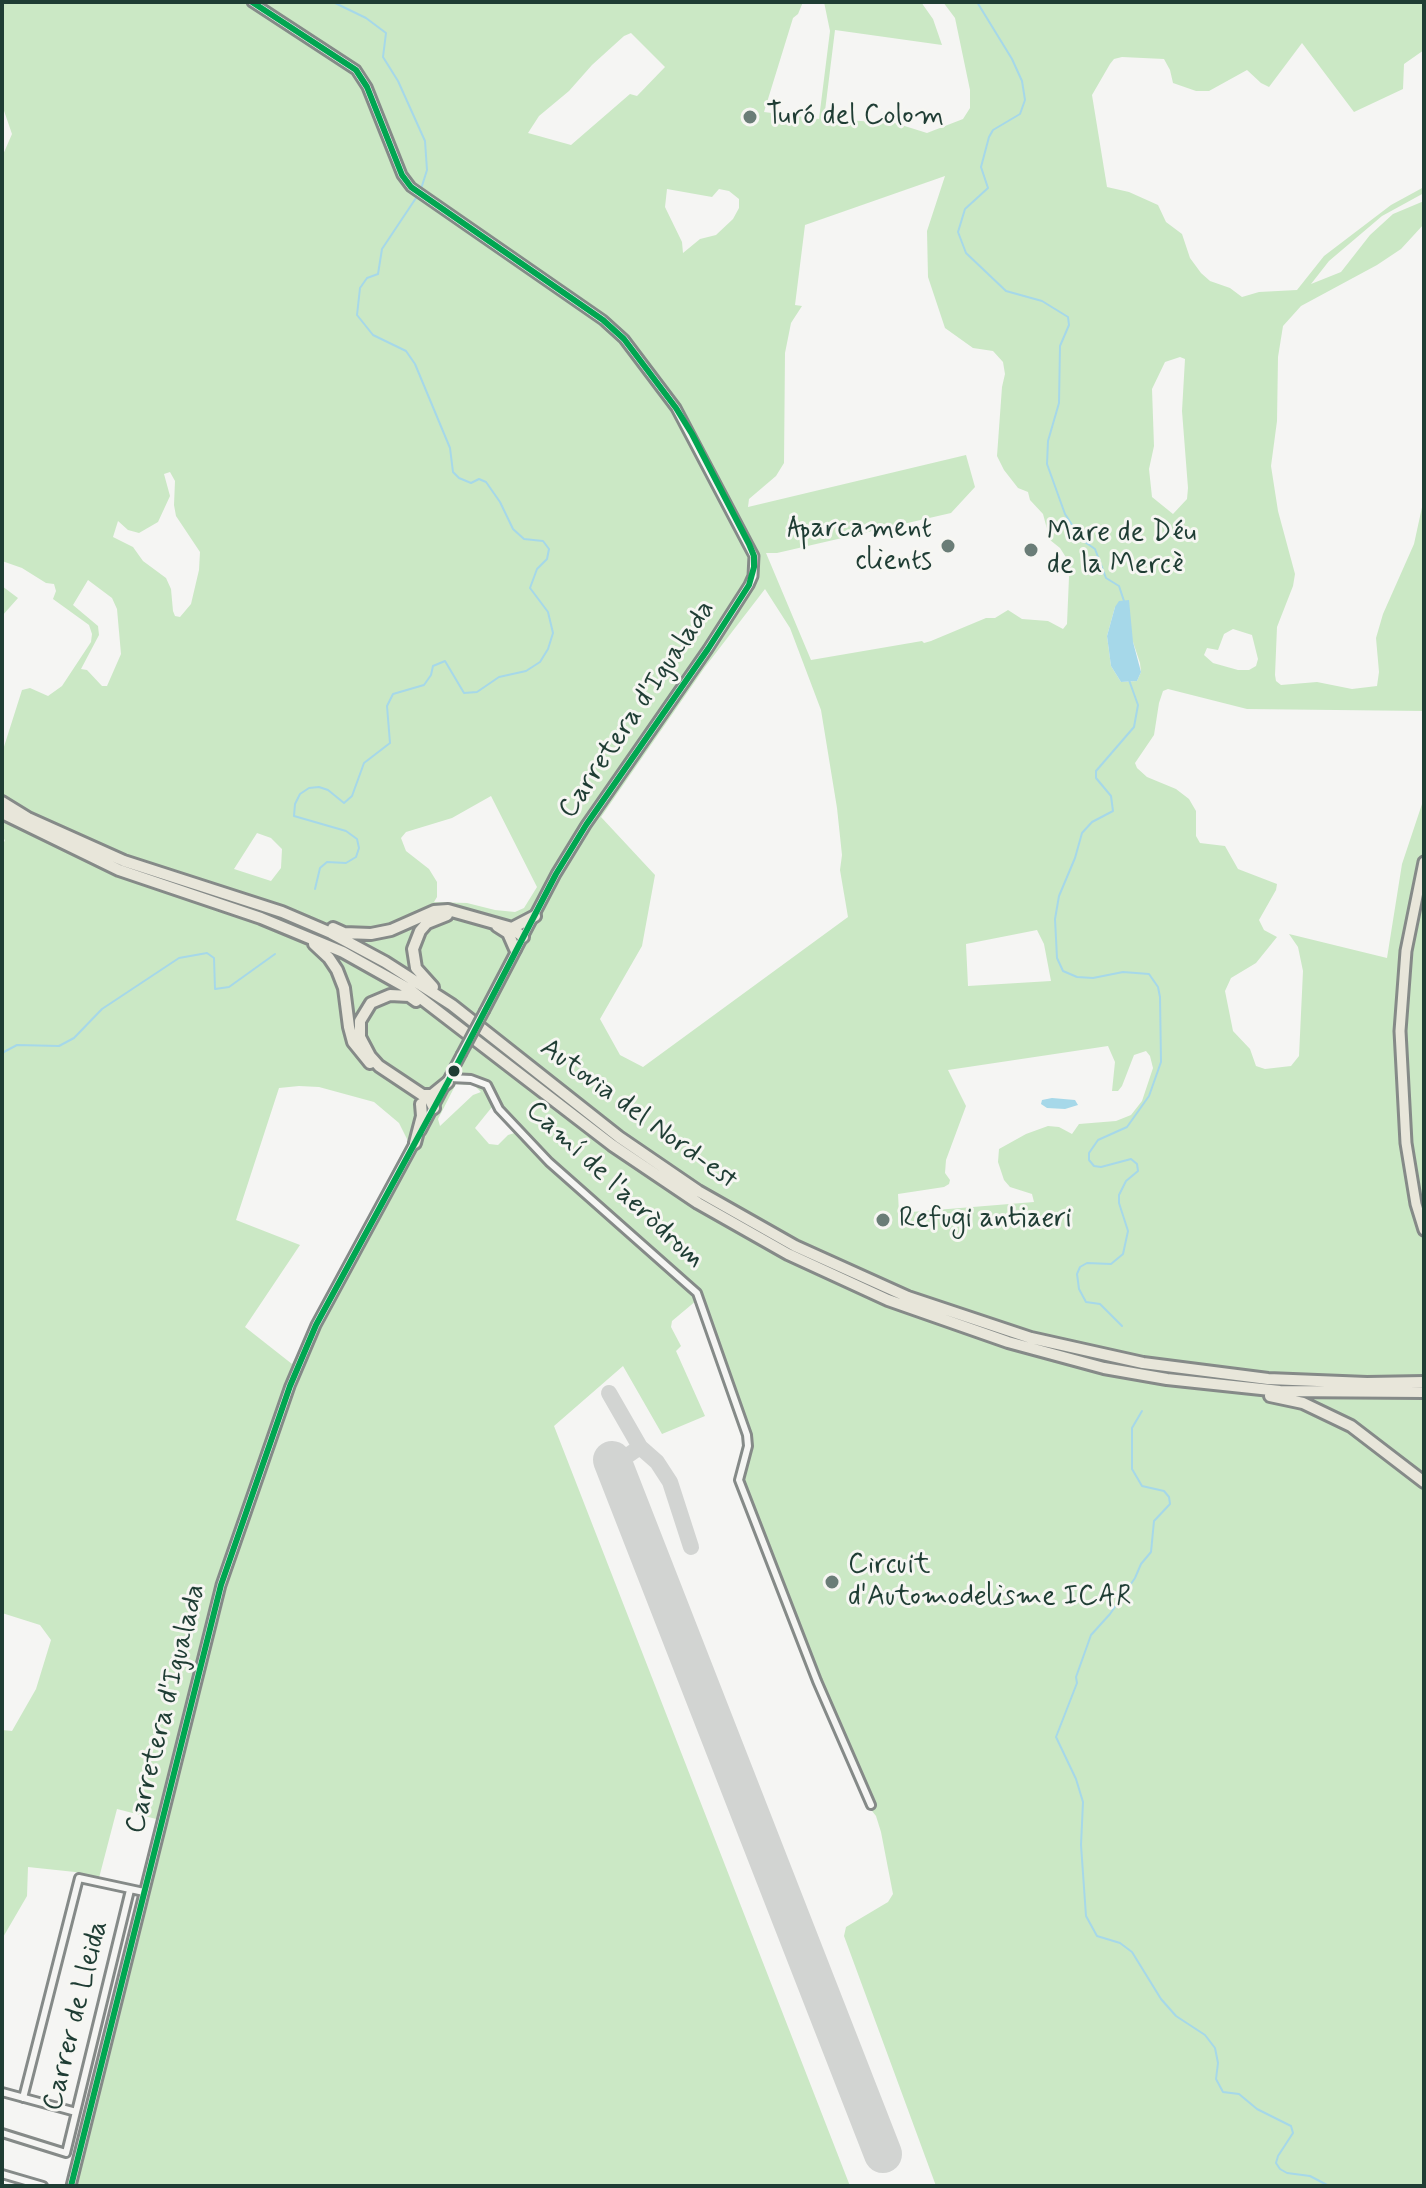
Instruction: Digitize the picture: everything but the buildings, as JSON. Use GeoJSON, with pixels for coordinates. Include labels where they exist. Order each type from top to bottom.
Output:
{"type":"FeatureCollection","features":[{"type":"Feature","properties":{"kind":"highway","name":"Autovia del Nord-est"},"geometry":{"type":"LineString","coordinates":[[2,802],[28,818],[124,861],[282,912],[331,933],[385,962],[452,1005],[619,1137],[698,1191],[795,1246],[908,1297],[1031,1338],[1104,1356],[1293,1381],[1423,1384]]}},
{"type":"Feature","properties":{"kind":"highway","name":"Autovia del Nord-est"},"geometry":{"type":"LineString","coordinates":[[2,813],[119,870],[237,909],[343,952],[409,989],[474,1041],[668,1184],[732,1224],[821,1271],[908,1308],[1008,1342],[1115,1370],[1237,1388],[1332,1393],[1423,1384]]}},
{"type":"Feature","properties":{"kind":"highway"},"geometry":{"type":"LineString","coordinates":[[1424,862],[1406,951],[1400,1031],[1406,1143],[1416,1204],[1424,1230]]}},
{"type":"Feature","properties":{"kind":"highway"},"geometry":{"type":"LineString","coordinates":[[218,890],[260,899],[344,933],[371,934],[391,930],[434,911],[448,910],[492,923],[523,937]]}},
{"type":"Feature","properties":{"kind":"highway"},"geometry":{"type":"LineString","coordinates":[[452,1005],[416,968],[413,949],[427,923],[440,916],[467,915]]}},
{"type":"Feature","properties":{"kind":"highway"},"geometry":{"type":"LineString","coordinates":[[510,930],[535,916]]}},
{"type":"Feature","properties":{"kind":"highway"},"geometry":{"type":"LineString","coordinates":[[510,930],[515,949]]}},
{"type":"Feature","properties":{"kind":"highway"},"geometry":{"type":"LineString","coordinates":[[295,932],[318,947],[337,970],[344,988],[353,1042],[361,1054],[434,1108]]}},
{"type":"Feature","properties":{"kind":"highway"},"geometry":{"type":"LineString","coordinates":[[415,1143],[422,1116],[421,1099],[370,1056],[360,1037],[360,1021],[371,1003],[390,995],[409,996],[474,1041]]}},
{"type":"Feature","properties":{"kind":"highway"},"geometry":{"type":"LineString","coordinates":[[421,1099],[432,1095],[449,1080]]}},
{"type":"Feature","properties":{"kind":"highway"},"geometry":{"type":"LineString","coordinates":[[1237,1388],[1303,1403],[1351,1426],[1424,1482]]}},
{"type":"Feature","properties":{"kind":"street","name":"Carretera d'Igualada"},"geometry":{"type":"LineString","coordinates":[[71,2186],[221,1585],[290,1386],[316,1325],[556,874],[586,825],[708,649],[753,576],[754,556],[676,408],[624,339],[603,320],[419,193],[402,175],[367,87],[356,70],[252,2]]}},
{"type":"Feature","properties":{"kind":"street","name":"Camí de l'aeròdrom"},"geometry":{"type":"LineString","coordinates":[[449,1080],[471,1079],[487,1085],[499,1109],[549,1162],[697,1293],[747,1435],[748,1446],[739,1480],[827,1705],[871,1805]]}},
{"type":"Feature","properties":{"kind":"street"},"geometry":{"type":"LineString","coordinates":[[23,2098],[79,1878],[144,1892]]}},
{"type":"Feature","properties":{"kind":"street","name":"Carrer de Lleida"},"geometry":{"type":"LineString","coordinates":[[2,2133],[66,2153],[130,1890]]}},
{"type":"Feature","properties":{"kind":"street"},"geometry":{"type":"LineString","coordinates":[[2,2092],[76,2112]]}},
{"type":"Feature","properties":{"kind":"street"},"geometry":{"type":"LineString","coordinates":[[2,2174],[43,2186]]}},
{"type":"Feature","properties":{"kind":"green space"},"geometry":{"type":"Polygon","coordinates":[[[2,2],[803,2],[793,18],[764,112],[819,119],[830,31],[824,2],[921,2],[933,19],[942,45],[835,30],[825,111],[826,119],[895,123],[927,133],[963,119],[970,108],[970,90],[955,18],[943,2],[1424,2],[1424,50],[1404,64],[1403,89],[1354,112],[1302,43],[1269,87],[1247,70],[1209,91],[1196,91],[1173,83],[1164,59],[1122,57],[1110,64],[1092,95],[1107,187],[1129,192],[1158,205],[1166,222],[1182,234],[1190,258],[1201,273],[1242,297],[1259,292],[1297,290],[1324,256],[1391,205],[1424,187],[1424,193],[1382,216],[1329,261],[1311,284],[1341,272],[1370,235],[1393,214],[1424,201],[1424,224],[1401,249],[1301,306],[1283,326],[1271,466],[1278,511],[1295,574],[1277,627],[1275,675],[1281,685],[1317,682],[1352,689],[1377,686],[1376,638],[1383,614],[1414,544],[1424,498],[1424,711],[1247,709],[1168,689],[1163,691],[1159,703],[1154,735],[1135,763],[1147,777],[1176,789],[1189,799],[1196,811],[1196,836],[1200,843],[1225,846],[1238,869],[1277,884],[1259,920],[1264,930],[1277,937],[1256,963],[1231,978],[1225,991],[1233,1031],[1250,1049],[1256,1066],[1265,1069],[1291,1066],[1299,1056],[1303,971],[1298,947],[1289,934],[1387,958],[1402,864],[1424,798],[1424,2186],[936,2186],[844,1936],[846,1927],[888,1902],[893,1894],[881,1832],[876,1816],[854,1779],[735,1477],[746,1445],[744,1434],[697,1300],[672,1321],[671,1327],[681,1346],[676,1351],[705,1416],[662,1434],[623,1366],[554,1426],[850,2186],[76,2186],[164,1821],[117,1809],[99,1878],[28,1867],[27,1896],[2,1939],[2,1730],[12,1731],[36,1689],[51,1640],[40,1625],[2,1613],[2,847],[5,840],[2,838],[2,753],[22,690],[30,688],[48,696],[62,686],[91,642],[92,634],[89,625],[53,599],[56,591],[54,584],[2,561],[2,157],[12,134],[2,105],[2,2]],[[631,33],[592,65],[569,91],[539,116],[528,133],[571,145],[630,94],[637,96],[665,67],[631,33]],[[945,176],[805,225],[795,305],[802,306],[791,323],[785,353],[784,463],[776,476],[749,499],[748,507],[966,455],[975,487],[951,513],[766,553],[811,660],[924,643],[986,618],[995,618],[1008,610],[1022,619],[1048,621],[1063,629],[1067,624],[1067,559],[1050,540],[1043,514],[1030,500],[1028,492],[1018,488],[997,456],[1005,374],[1003,362],[993,351],[973,348],[945,328],[928,277],[927,231],[945,176]],[[667,189],[665,207],[682,242],[683,253],[700,239],[716,235],[733,219],[739,208],[739,199],[729,191],[719,189],[712,197],[667,189]],[[1180,357],[1165,362],[1152,389],[1154,446],[1149,469],[1152,497],[1173,514],[1187,499],[1188,488],[1182,411],[1185,359],[1180,357]],[[170,472],[164,474],[170,496],[158,522],[139,533],[128,530],[118,521],[113,537],[133,547],[143,561],[166,578],[171,589],[173,611],[175,616],[180,617],[191,604],[200,552],[176,516],[175,481],[170,472]],[[88,580],[73,605],[98,626],[99,635],[81,669],[87,670],[102,686],[107,686],[121,654],[117,609],[112,598],[88,580]],[[765,589],[705,667],[601,817],[655,875],[642,946],[600,1019],[620,1055],[643,1067],[848,917],[840,870],[842,855],[837,808],[821,710],[790,628],[765,589]],[[1115,607],[1107,636],[1111,666],[1121,682],[1137,681],[1141,672],[1133,642],[1115,607]],[[1233,629],[1224,634],[1218,650],[1207,648],[1204,655],[1213,663],[1238,670],[1256,666],[1258,659],[1252,635],[1233,629]],[[491,796],[452,818],[406,832],[401,838],[406,851],[429,869],[437,882],[434,902],[467,903],[515,912],[524,908],[537,887],[491,796]],[[257,833],[234,869],[271,881],[281,868],[282,849],[271,838],[257,833]],[[1037,930],[966,944],[968,986],[1051,981],[1044,944],[1037,930]],[[1108,1046],[948,1070],[966,1106],[946,1160],[945,1173],[949,1184],[898,1194],[899,1213],[1034,1202],[1032,1194],[1010,1187],[1004,1180],[998,1162],[999,1149],[1048,1126],[1059,1127],[1072,1134],[1079,1124],[1116,1121],[1131,1115],[1142,1101],[1153,1068],[1150,1056],[1146,1051],[1134,1055],[1118,1091],[1112,1091],[1115,1062],[1108,1046]],[[456,1084],[438,1119],[440,1126],[473,1095],[481,1092],[474,1085],[456,1084]],[[319,1087],[279,1088],[236,1220],[300,1245],[245,1327],[292,1364],[408,1141],[399,1123],[374,1102],[319,1087]],[[492,1107],[475,1128],[489,1144],[498,1145],[508,1135],[518,1132],[492,1107]]]}},
{"type":"Feature","properties":{"kind":"green space"},"geometry":{"type":"Polygon","coordinates":[[[2,586],[18,598],[2,616],[2,586]]]}},
{"type":"Feature","properties":{"kind":"water"},"geometry":{"type":"Polygon","coordinates":[[[1129,600],[1133,642],[1141,672],[1137,681],[1121,682],[1111,666],[1107,636],[1115,607],[1119,601],[1129,600]]]}},
{"type":"Feature","properties":{"kind":"water"},"geometry":{"type":"Polygon","coordinates":[[[1042,1100],[1075,1100],[1078,1105],[1065,1109],[1047,1108],[1041,1104],[1042,1100]]]}},
{"type":"Feature","properties":{"kind":"waterway"},"geometry":{"type":"LineString","coordinates":[[333,2],[366,18],[386,33],[383,57],[398,81],[425,141],[427,170],[421,189]]}},
{"type":"Feature","properties":{"kind":"waterway"},"geometry":{"type":"LineString","coordinates":[[977,2],[1012,59],[1022,81],[1025,100],[1020,114],[993,130],[989,137],[981,167],[988,188],[965,209],[958,232],[966,253],[1006,291],[1042,301],[1068,317],[1069,325],[1060,346],[1059,403],[1048,441],[1047,464],[1065,514],[1082,540],[1095,549],[1106,578],[1119,586],[1124,601]]}},
{"type":"Feature","properties":{"kind":"waterway"},"geometry":{"type":"LineString","coordinates":[[315,889],[320,868],[327,862],[346,863],[356,857],[359,848],[357,839],[346,831],[294,816],[300,794],[309,788],[319,787],[344,803],[352,796],[364,763],[390,743],[387,706],[393,694],[424,685],[433,666],[445,661],[464,693],[477,692],[499,677],[526,671],[540,662],[553,633],[548,612],[530,588],[537,569],[547,559],[549,549],[543,541],[524,539],[513,529],[486,482],[479,479],[471,483],[453,472],[450,448],[415,364],[406,351],[373,335],[357,315],[360,288],[367,278],[378,274],[382,249],[418,195]]}},
{"type":"Feature","properties":{"kind":"waterway"},"geometry":{"type":"LineString","coordinates":[[1122,1326],[1100,1304],[1086,1302],[1079,1289],[1077,1274],[1080,1267],[1087,1263],[1111,1264],[1123,1254],[1128,1231],[1119,1195],[1126,1181],[1138,1171],[1137,1164],[1131,1159],[1094,1166],[1089,1160],[1089,1153],[1098,1140],[1127,1127],[1149,1096],[1161,1062],[1160,997],[1158,987],[1149,974],[1123,972],[1093,978],[1077,977],[1063,971],[1057,958],[1055,919],[1059,896],[1082,833],[1092,822],[1113,811],[1111,796],[1096,778],[1096,771],[1134,727],[1138,705],[1129,680]]}},
{"type":"Feature","properties":{"kind":"waterway"},"geometry":{"type":"LineString","coordinates":[[2,1053],[17,1045],[59,1046],[74,1038],[102,1009],[179,958],[207,953],[214,958],[215,989],[229,987],[275,954]]}},
{"type":"Feature","properties":{"kind":"waterway"},"geometry":{"type":"LineString","coordinates":[[1142,1411],[1132,1428],[1132,1469],[1142,1486],[1164,1491],[1170,1504],[1154,1521],[1151,1552],[1110,1614],[1091,1635],[1056,1737],[1083,1802],[1081,1845],[1086,1916],[1097,1936],[1120,1943],[1132,1952],[1161,1999],[1176,2016],[1205,2035],[1215,2048],[1218,2063],[1216,2079],[1223,2092],[1239,2094],[1257,2109],[1291,2126],[1293,2133],[1276,2163],[1280,2169],[1310,2176],[1329,2186]]}},
{"type":"Feature","properties":{"kind":"taxiway"},"geometry":{"type":"LineString","coordinates":[[609,1393],[640,1447],[615,1468]]}},
{"type":"Feature","properties":{"kind":"taxiway"},"geometry":{"type":"LineString","coordinates":[[640,1447],[657,1462],[670,1482],[691,1547]]}},
{"type":"Feature","properties":{"kind":"runway"},"geometry":{"type":"LineString","coordinates":[[612,1460],[883,2154]]}},
{"type":"Feature","properties":{"kind":"transit line"},"geometry":{"type":"LineString","coordinates":[[71,2186],[221,1585],[290,1386],[316,1325],[556,874],[586,825],[708,649],[749,585],[754,567],[749,544],[692,434],[624,339],[603,320],[411,187],[402,175],[367,87],[356,70],[252,2]]}},
{"type":"Feature","properties":{"kind":"place","name":"Turó del Colom"},"geometry":{"type":"Point","coordinates":[750,117]}},
{"type":"Feature","properties":{"kind":"place","name":"Aparcament clients"},"geometry":{"type":"Point","coordinates":[948,546]}},
{"type":"Feature","properties":{"kind":"place","name":"Mare de Déu de la Mercè"},"geometry":{"type":"Point","coordinates":[1031,550]}},
{"type":"Feature","properties":{"kind":"place","name":"Refugi antiaeri"},"geometry":{"type":"Point","coordinates":[883,1220]}},
{"type":"Feature","properties":{"kind":"place","name":"Circuit d'Automodelisme ICAR"},"geometry":{"type":"Point","coordinates":[832,1582]}}]}
